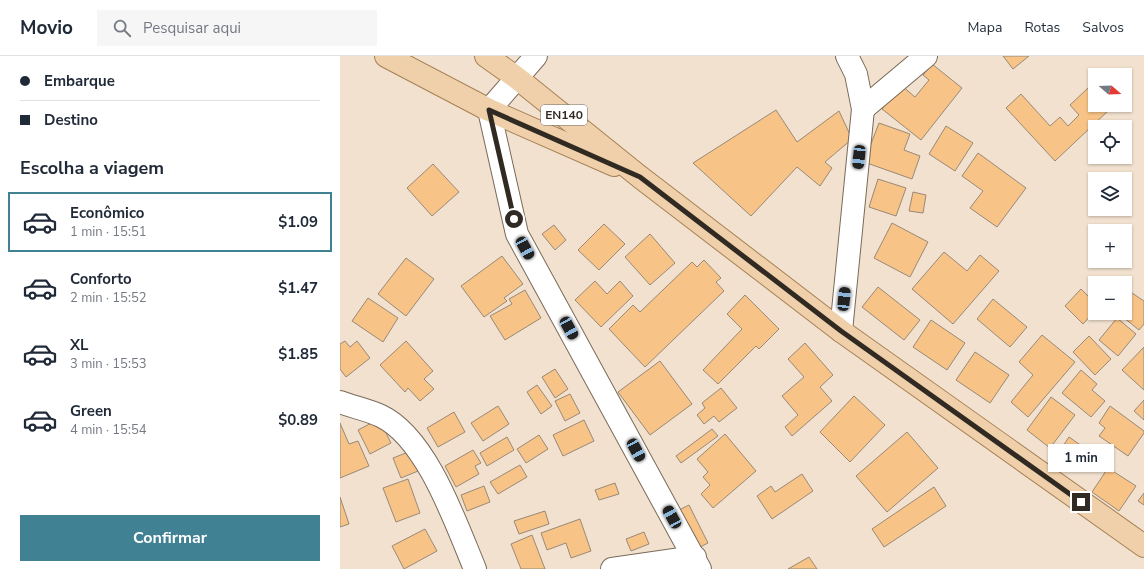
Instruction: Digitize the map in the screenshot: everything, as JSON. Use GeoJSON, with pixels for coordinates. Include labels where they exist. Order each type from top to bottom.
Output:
{"type":"FeatureCollection","features":[{"type":"Feature","properties":{"kind":"main road","name":"EN140"},"geometry":{"type":"LineString","coordinates":[[386,56],[489,110],[640,177]]}},
{"type":"Feature","properties":{"kind":"main road","name":"EN140"},"geometry":{"type":"LineString","coordinates":[[486,56],[517,78],[640,177],[841,331],[1144,546]]}},
{"type":"Feature","properties":{"kind":"street"},"geometry":{"type":"LineString","coordinates":[[536,56],[489,110],[517,234],[697,563],[612,569]]}},
{"type":"Feature","properties":{"kind":"street"},"geometry":{"type":"LineString","coordinates":[[841,331],[863,109],[856,74],[847,56]]}},
{"type":"Feature","properties":{"kind":"street"},"geometry":{"type":"LineString","coordinates":[[863,109],[926,56]]}},
{"type":"Feature","properties":{"kind":"street"},"geometry":{"type":"LineString","coordinates":[[340,402],[381,416],[405,433],[435,478],[476,569]]}},
{"type":"Feature","properties":{"kind":"building"},"geometry":{"type":"Polygon","coordinates":[[[1003,56],[1029,56],[1013,69],[1003,56]]]}},
{"type":"Feature","properties":{"kind":"building"},"geometry":{"type":"Polygon","coordinates":[[[932,64],[962,88],[921,140],[882,109],[901,85],[915,97],[929,80],[923,75],[932,64]]]}},
{"type":"Feature","properties":{"kind":"building"},"geometry":{"type":"Polygon","coordinates":[[[1088,88],[1088,112],[1107,112],[1098,120],[1088,120],[1088,130],[1055,161],[1006,108],[1021,94],[1050,126],[1060,117],[1068,126],[1079,115],[1070,105],[1088,88]]]}},
{"type":"Feature","properties":{"kind":"building"},"geometry":{"type":"Polygon","coordinates":[[[776,110],[797,142],[839,111],[852,139],[825,162],[832,168],[820,186],[797,167],[751,216],[693,163],[776,110]]]}},
{"type":"Feature","properties":{"kind":"building"},"geometry":{"type":"Polygon","coordinates":[[[879,123],[910,134],[904,150],[920,156],[912,179],[864,162],[879,123]]]}},
{"type":"Feature","properties":{"kind":"building"},"geometry":{"type":"Polygon","coordinates":[[[946,126],[973,143],[955,171],[929,154],[946,126]]]}},
{"type":"Feature","properties":{"kind":"building"},"geometry":{"type":"Polygon","coordinates":[[[978,153],[1026,188],[997,227],[970,208],[983,191],[962,176],[978,153]]]}},
{"type":"Feature","properties":{"kind":"building"},"geometry":{"type":"Polygon","coordinates":[[[433,164],[459,192],[432,216],[407,188],[433,164]]]}},
{"type":"Feature","properties":{"kind":"building"},"geometry":{"type":"Polygon","coordinates":[[[878,179],[906,188],[896,216],[869,207],[878,179]]]}},
{"type":"Feature","properties":{"kind":"building"},"geometry":{"type":"Polygon","coordinates":[[[913,192],[926,195],[923,213],[909,211],[913,192]]]}},
{"type":"Feature","properties":{"kind":"building"},"geometry":{"type":"Polygon","coordinates":[[[892,223],[928,242],[910,277],[874,258],[892,223]]]}},
{"type":"Feature","properties":{"kind":"building"},"geometry":{"type":"Polygon","coordinates":[[[604,224],[625,244],[599,270],[578,250],[604,224]]]}},
{"type":"Feature","properties":{"kind":"building"},"geometry":{"type":"Polygon","coordinates":[[[554,225],[566,240],[555,250],[542,234],[554,225]]]}},
{"type":"Feature","properties":{"kind":"building"},"geometry":{"type":"Polygon","coordinates":[[[650,234],[675,263],[650,285],[625,257],[650,234]]]}},
{"type":"Feature","properties":{"kind":"building"},"geometry":{"type":"Polygon","coordinates":[[[944,252],[967,271],[980,255],[999,271],[953,324],[912,289],[944,252]]]}},
{"type":"Feature","properties":{"kind":"building"},"geometry":{"type":"Polygon","coordinates":[[[502,256],[523,284],[504,298],[507,301],[484,317],[461,286],[502,256]]]}},
{"type":"Feature","properties":{"kind":"building"},"geometry":{"type":"Polygon","coordinates":[[[406,258],[434,279],[406,316],[378,294],[406,258]]]}},
{"type":"Feature","properties":{"kind":"building"},"geometry":{"type":"Polygon","coordinates":[[[704,260],[721,278],[716,282],[724,291],[645,367],[609,329],[633,305],[640,312],[692,262],[697,267],[704,260]]]}},
{"type":"Feature","properties":{"kind":"building"},"geometry":{"type":"Polygon","coordinates":[[[595,281],[607,294],[620,281],[633,296],[601,327],[575,300],[595,281]]]}},
{"type":"Feature","properties":{"kind":"building"},"geometry":{"type":"Polygon","coordinates":[[[878,287],[920,320],[904,340],[862,307],[878,287]]]}},
{"type":"Feature","properties":{"kind":"building"},"geometry":{"type":"Polygon","coordinates":[[[1081,289],[1088,296],[1088,319],[1083,324],[1065,306],[1081,289]]]}},
{"type":"Feature","properties":{"kind":"building"},"geometry":{"type":"Polygon","coordinates":[[[525,290],[541,318],[505,340],[490,316],[512,304],[509,299],[525,290]]]}},
{"type":"Feature","properties":{"kind":"building"},"geometry":{"type":"Polygon","coordinates":[[[1132,293],[1144,301],[1144,324],[1139,330],[1127,320],[1132,320],[1132,293]]]}},
{"type":"Feature","properties":{"kind":"building"},"geometry":{"type":"Polygon","coordinates":[[[745,295],[779,329],[759,349],[756,346],[718,384],[703,370],[742,329],[727,314],[745,295]]]}},
{"type":"Feature","properties":{"kind":"building"},"geometry":{"type":"Polygon","coordinates":[[[368,298],[398,318],[383,342],[352,321],[368,298]]]}},
{"type":"Feature","properties":{"kind":"building"},"geometry":{"type":"Polygon","coordinates":[[[993,299],[1027,327],[1010,347],[977,319],[993,299]]]}},
{"type":"Feature","properties":{"kind":"building"},"geometry":{"type":"Polygon","coordinates":[[[931,320],[965,343],[947,370],[913,347],[931,320]]]}},
{"type":"Feature","properties":{"kind":"building"},"geometry":{"type":"Polygon","coordinates":[[[1115,320],[1119,320],[1136,334],[1118,356],[1099,340],[1115,320]]]}},
{"type":"Feature","properties":{"kind":"building"},"geometry":{"type":"Polygon","coordinates":[[[1042,335],[1075,362],[1028,417],[1011,402],[1033,375],[1019,362],[1042,335]]]}},
{"type":"Feature","properties":{"kind":"building"},"geometry":{"type":"Polygon","coordinates":[[[1089,336],[1111,359],[1095,375],[1073,352],[1089,336]]]}},
{"type":"Feature","properties":{"kind":"building"},"geometry":{"type":"Polygon","coordinates":[[[345,341],[350,347],[357,341],[370,358],[346,377],[340,369],[340,344],[345,341]]]}},
{"type":"Feature","properties":{"kind":"building"},"geometry":{"type":"Polygon","coordinates":[[[406,341],[433,371],[424,379],[434,389],[420,401],[408,388],[405,392],[380,365],[406,341]]]}},
{"type":"Feature","properties":{"kind":"building"},"geometry":{"type":"Polygon","coordinates":[[[805,343],[833,375],[820,387],[832,401],[792,436],[785,427],[798,415],[782,396],[804,377],[788,359],[805,343]]]}},
{"type":"Feature","properties":{"kind":"building"},"geometry":{"type":"Polygon","coordinates":[[[1144,347],[1144,390],[1122,370],[1144,347]]]}},
{"type":"Feature","properties":{"kind":"building"},"geometry":{"type":"Polygon","coordinates":[[[975,352],[1009,375],[990,403],[956,380],[975,352]]]}},
{"type":"Feature","properties":{"kind":"building"},"geometry":{"type":"Polygon","coordinates":[[[660,361],[692,404],[650,435],[618,392],[660,361]]]}},
{"type":"Feature","properties":{"kind":"building"},"geometry":{"type":"Polygon","coordinates":[[[555,369],[568,389],[555,398],[542,377],[555,369]]]}},
{"type":"Feature","properties":{"kind":"building"},"geometry":{"type":"Polygon","coordinates":[[[1081,370],[1097,384],[1092,390],[1105,401],[1091,417],[1062,393],[1081,370]]]}},
{"type":"Feature","properties":{"kind":"building"},"geometry":{"type":"Polygon","coordinates":[[[537,385],[552,406],[541,414],[527,392],[537,385]]]}},
{"type":"Feature","properties":{"kind":"building"},"geometry":{"type":"Polygon","coordinates":[[[721,388],[737,408],[719,422],[714,416],[704,424],[697,415],[705,408],[702,403],[721,388]]]}},
{"type":"Feature","properties":{"kind":"building"},"geometry":{"type":"Polygon","coordinates":[[[570,394],[580,413],[565,421],[555,401],[570,394]]]}},
{"type":"Feature","properties":{"kind":"building"},"geometry":{"type":"Polygon","coordinates":[[[854,396],[885,425],[850,462],[820,432],[854,396]]]}},
{"type":"Feature","properties":{"kind":"building"},"geometry":{"type":"Polygon","coordinates":[[[1051,397],[1075,415],[1050,448],[1027,430],[1051,397]]]}},
{"type":"Feature","properties":{"kind":"building"},"geometry":{"type":"Polygon","coordinates":[[[1144,400],[1144,420],[1134,411],[1144,400]]]}},
{"type":"Feature","properties":{"kind":"building"},"geometry":{"type":"Polygon","coordinates":[[[498,406],[509,424],[483,441],[471,423],[498,406]]]}},
{"type":"Feature","properties":{"kind":"building"},"geometry":{"type":"Polygon","coordinates":[[[1110,406],[1144,431],[1128,456],[1099,436],[1105,428],[1099,423],[1110,406]]]}},
{"type":"Feature","properties":{"kind":"building"},"geometry":{"type":"Polygon","coordinates":[[[454,412],[465,432],[438,447],[427,428],[454,412]]]}},
{"type":"Feature","properties":{"kind":"building"},"geometry":{"type":"Polygon","coordinates":[[[379,419],[391,443],[370,454],[358,430],[379,419]]]}},
{"type":"Feature","properties":{"kind":"building"},"geometry":{"type":"Polygon","coordinates":[[[584,420],[594,441],[563,456],[553,435],[584,420]]]}},
{"type":"Feature","properties":{"kind":"building"},"geometry":{"type":"Polygon","coordinates":[[[340,423],[349,444],[358,441],[369,466],[340,478],[340,423]]]}},
{"type":"Feature","properties":{"kind":"building"},"geometry":{"type":"Polygon","coordinates":[[[712,429],[718,436],[681,463],[676,456],[712,429]]]}},
{"type":"Feature","properties":{"kind":"building"},"geometry":{"type":"Polygon","coordinates":[[[907,432],[938,468],[887,512],[856,476],[907,432]]]}},
{"type":"Feature","properties":{"kind":"building"},"geometry":{"type":"Polygon","coordinates":[[[725,434],[756,471],[713,508],[701,494],[710,485],[703,477],[708,472],[697,459],[725,434]]]}},
{"type":"Feature","properties":{"kind":"building"},"geometry":{"type":"Polygon","coordinates":[[[539,435],[548,449],[526,463],[517,449],[539,435]]]}},
{"type":"Feature","properties":{"kind":"building"},"geometry":{"type":"Polygon","coordinates":[[[507,437],[514,450],[487,466],[480,453],[507,437]]]}},
{"type":"Feature","properties":{"kind":"building"},"geometry":{"type":"Polygon","coordinates":[[[1069,437],[1089,451],[1075,471],[1055,458],[1069,437]]]}},
{"type":"Feature","properties":{"kind":"building"},"geometry":{"type":"Polygon","coordinates":[[[416,449],[423,469],[401,478],[393,458],[416,449]]]}},
{"type":"Feature","properties":{"kind":"building"},"geometry":{"type":"Polygon","coordinates":[[[473,450],[481,463],[475,466],[479,474],[456,487],[445,466],[473,450]]]}},
{"type":"Feature","properties":{"kind":"building"},"geometry":{"type":"Polygon","coordinates":[[[520,465],[527,477],[498,494],[490,482],[520,465]]]}},
{"type":"Feature","properties":{"kind":"building"},"geometry":{"type":"Polygon","coordinates":[[[1108,468],[1136,486],[1119,511],[1092,492],[1108,468]]]}},
{"type":"Feature","properties":{"kind":"building"},"geometry":{"type":"Polygon","coordinates":[[[802,474],[813,491],[772,519],[757,496],[771,486],[775,492],[802,474]]]}},
{"type":"Feature","properties":{"kind":"building"},"geometry":{"type":"Polygon","coordinates":[[[408,479],[420,513],[396,522],[383,488],[408,479]]]}},
{"type":"Feature","properties":{"kind":"building"},"geometry":{"type":"Polygon","coordinates":[[[615,483],[619,494],[599,500],[595,490],[615,483]]]}},
{"type":"Feature","properties":{"kind":"building"},"geometry":{"type":"Polygon","coordinates":[[[484,486],[490,502],[467,511],[461,495],[484,486]]]}},
{"type":"Feature","properties":{"kind":"building"},"geometry":{"type":"Polygon","coordinates":[[[934,487],[946,506],[884,547],[872,529],[934,487]]]}},
{"type":"Feature","properties":{"kind":"building"},"geometry":{"type":"Polygon","coordinates":[[[1144,493],[1144,505],[1138,501],[1144,493]]]}},
{"type":"Feature","properties":{"kind":"building"},"geometry":{"type":"Polygon","coordinates":[[[340,497],[349,524],[340,527],[340,497]]]}},
{"type":"Feature","properties":{"kind":"building"},"geometry":{"type":"Polygon","coordinates":[[[689,505],[708,543],[698,548],[679,510],[689,505]]]}},
{"type":"Feature","properties":{"kind":"building"},"geometry":{"type":"Polygon","coordinates":[[[545,511],[549,524],[519,534],[514,521],[545,511]]]}},
{"type":"Feature","properties":{"kind":"building"},"geometry":{"type":"Polygon","coordinates":[[[580,519],[591,551],[571,558],[566,543],[547,550],[541,533],[580,519]]]}},
{"type":"Feature","properties":{"kind":"building"},"geometry":{"type":"Polygon","coordinates":[[[425,529],[437,551],[404,569],[392,546],[425,529]]]}},
{"type":"Feature","properties":{"kind":"building"},"geometry":{"type":"Polygon","coordinates":[[[644,532],[649,544],[631,551],[626,539],[644,532]]]}},
{"type":"Feature","properties":{"kind":"building"},"geometry":{"type":"Polygon","coordinates":[[[532,535],[545,569],[521,569],[511,544],[532,535]]]}},
{"type":"Feature","properties":{"kind":"building"},"geometry":{"type":"Polygon","coordinates":[[[809,557],[817,569],[788,569],[809,557]]]}},
{"type":"Feature","properties":{"kind":"route"},"geometry":{"type":"LineString","coordinates":[[514,219],[489,110],[640,177],[841,331],[1081,502]]}}]}
